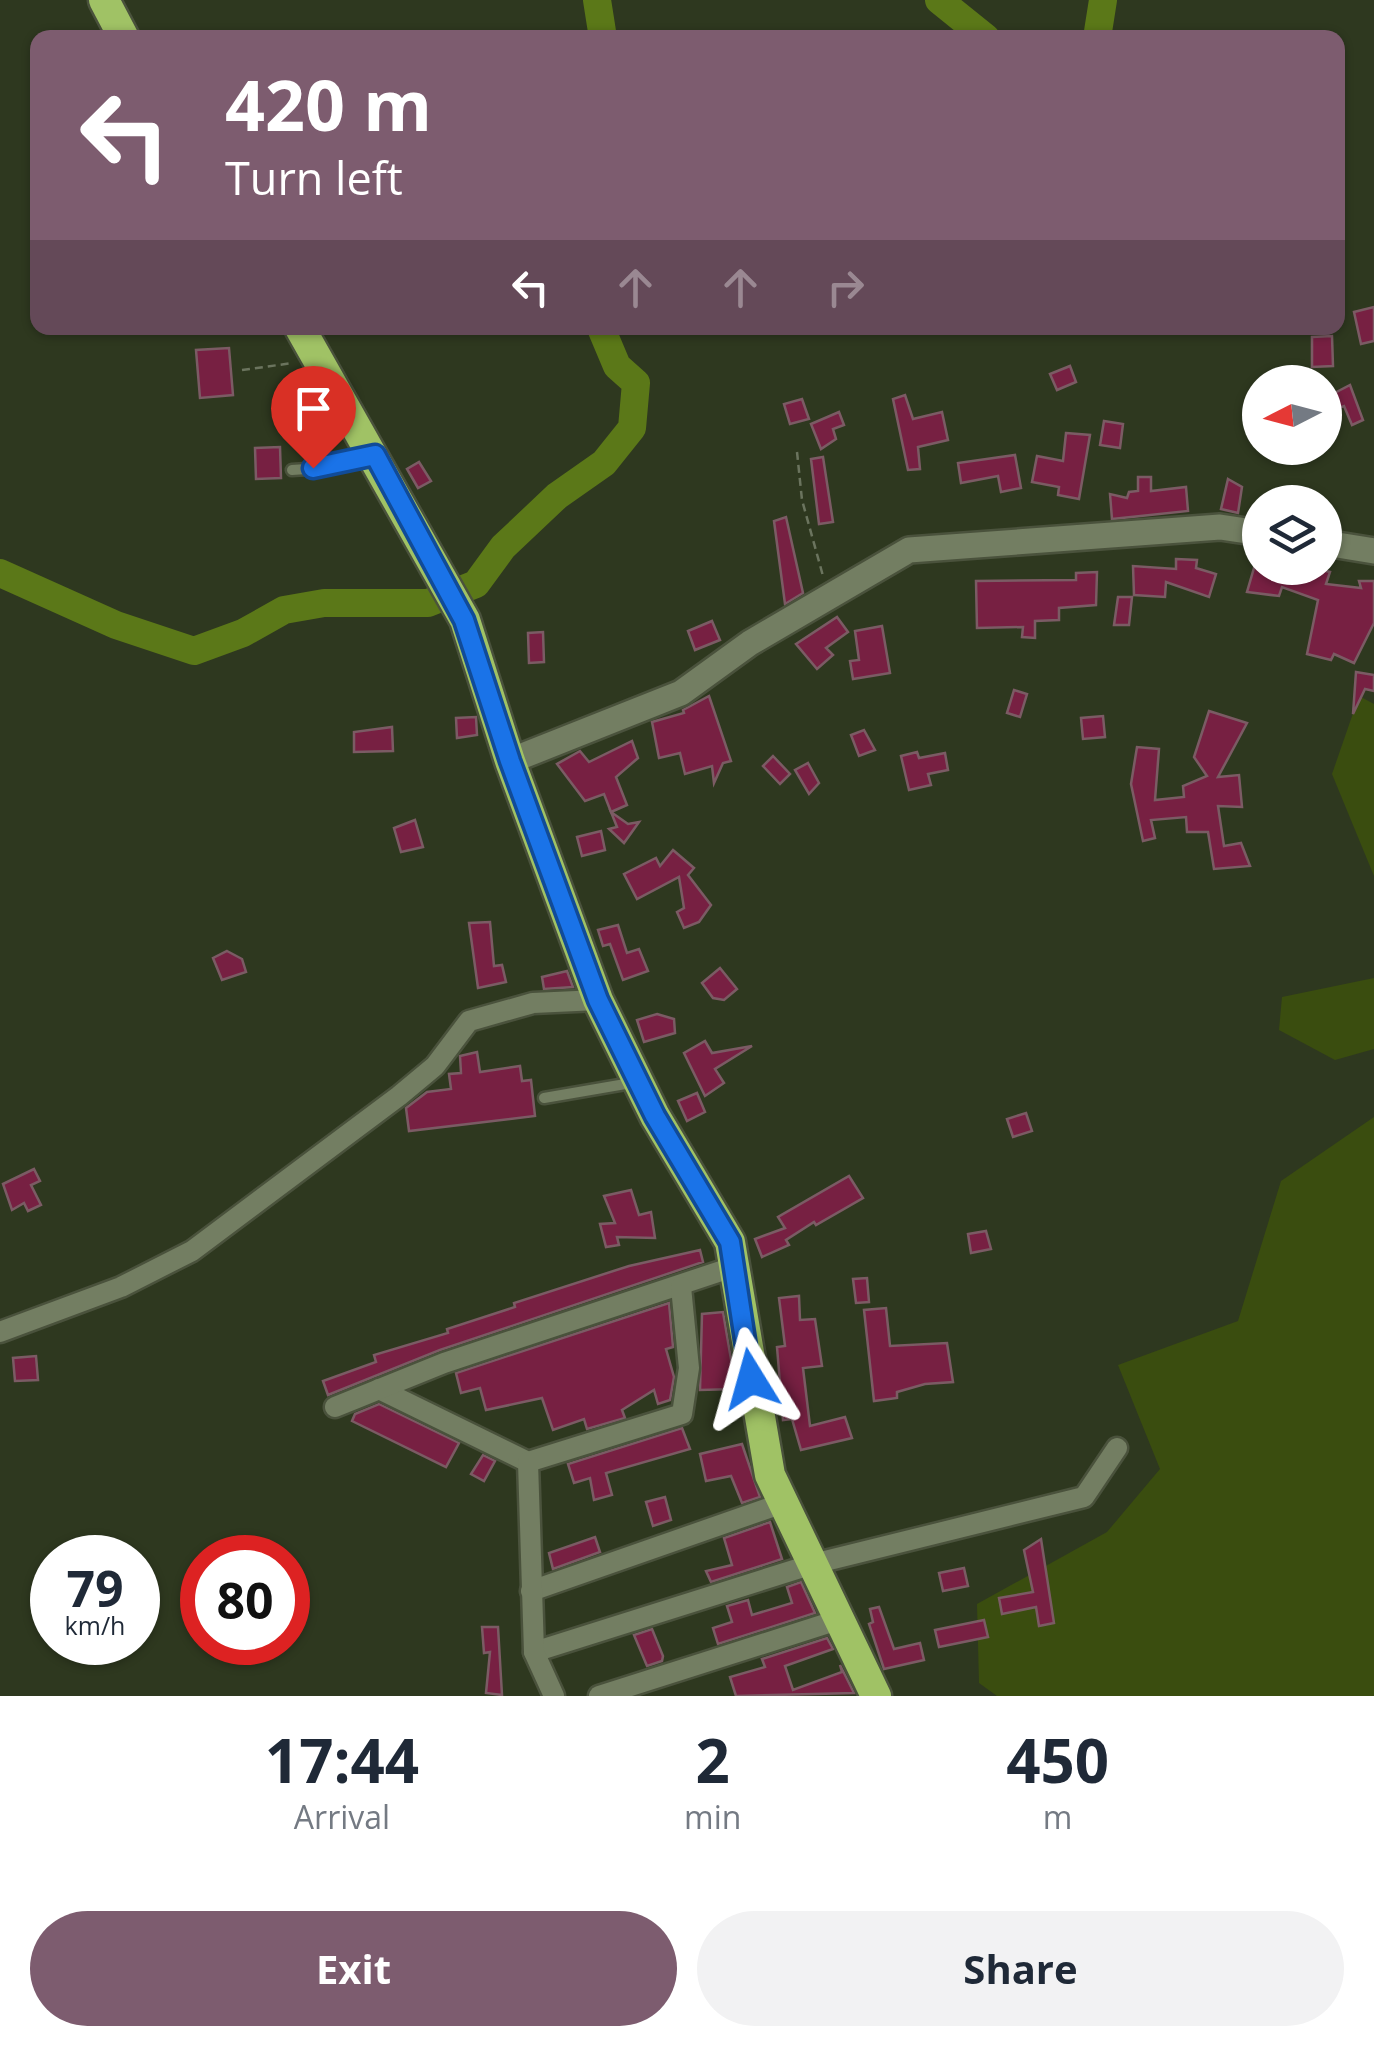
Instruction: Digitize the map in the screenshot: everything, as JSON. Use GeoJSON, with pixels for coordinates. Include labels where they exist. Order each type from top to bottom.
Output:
{"type":"FeatureCollection","features":[{"type":"Feature","properties":{"kind":"highway"},"geometry":{"type":"LineString","coordinates":[[104,0],[120,30]]}},
{"type":"Feature","properties":{"kind":"highway"},"geometry":{"type":"LineString","coordinates":[[304,335],[464,620],[510,761],[598,1000],[638,1082],[730,1242],[755,1410],[770,1475],[876,1696]]}},
{"type":"Feature","properties":{"kind":"street"},"geometry":{"type":"LineString","coordinates":[[510,761],[680,694],[750,643],[909,550],[1220,527],[1242,530]]}},
{"type":"Feature","properties":{"kind":"street"},"geometry":{"type":"LineString","coordinates":[[1342,546],[1374,551]]}},
{"type":"Feature","properties":{"kind":"street"},"geometry":{"type":"LineString","coordinates":[[0,1332],[121,1287],[192,1250],[399,1096],[435,1066],[469,1021],[532,1003],[598,1000]]}},
{"type":"Feature","properties":{"kind":"street"},"geometry":{"type":"LineString","coordinates":[[334,1407],[444,1363],[681,1288],[736,1266]]}},
{"type":"Feature","properties":{"kind":"street"},"geometry":{"type":"LineString","coordinates":[[378,1389],[528,1462],[682,1414],[689,1368],[681,1288]]}},
{"type":"Feature","properties":{"kind":"street"},"geometry":{"type":"LineString","coordinates":[[534,1652],[813,1564],[1084,1497],[1117,1448]]}},
{"type":"Feature","properties":{"kind":"street"},"geometry":{"type":"LineString","coordinates":[[528,1462],[534,1652],[547,1694]]}},
{"type":"Feature","properties":{"kind":"street"},"geometry":{"type":"LineString","coordinates":[[531,1590],[783,1503]]}},
{"type":"Feature","properties":{"kind":"street"},"geometry":{"type":"LineString","coordinates":[[599,1696],[840,1619]]}},
{"type":"Feature","properties":{"kind":"lane"},"geometry":{"type":"LineString","coordinates":[[292,470],[334,467],[375,455]]}},
{"type":"Feature","properties":{"kind":"lane"},"geometry":{"type":"LineString","coordinates":[[544,1098],[638,1082]]}},
{"type":"Feature","properties":{"kind":"path"},"geometry":{"type":"LineString","coordinates":[[242,370],[319,358]]}},
{"type":"Feature","properties":{"kind":"path"},"geometry":{"type":"LineString","coordinates":[[797,452],[815,559],[831,596]]}},
{"type":"Feature","properties":{"kind":"green space"},"geometry":{"type":"Polygon","coordinates":[[[1359,696],[1374,704],[1374,876],[1332,774],[1359,696]]]}},
{"type":"Feature","properties":{"kind":"green space"},"geometry":{"type":"Polygon","coordinates":[[[1374,978],[1374,1049],[1335,1060],[1279,1030],[1282,997],[1374,978]]]}},
{"type":"Feature","properties":{"kind":"green space"},"geometry":{"type":"Polygon","coordinates":[[[1374,1117],[1374,1696],[997,1696],[979,1683],[977,1604],[1107,1532],[1160,1469],[1118,1365],[1238,1321],[1281,1181],[1374,1117]]]}},
{"type":"Feature","properties":{"kind":"building"},"geometry":{"type":"Polygon","coordinates":[[[1374,307],[1374,341],[1361,344],[1354,312],[1374,307]]]}},
{"type":"Feature","properties":{"kind":"building"},"geometry":{"type":"Polygon","coordinates":[[[1332,336],[1333,365],[1312,365],[1312,337],[1332,336]]]}},
{"type":"Feature","properties":{"kind":"building"},"geometry":{"type":"Polygon","coordinates":[[[229,348],[233,395],[200,398],[196,350],[229,348]]]}},
{"type":"Feature","properties":{"kind":"building"},"geometry":{"type":"Polygon","coordinates":[[[1070,366],[1076,382],[1057,390],[1050,374],[1070,366]]]}},
{"type":"Feature","properties":{"kind":"building"},"geometry":{"type":"Polygon","coordinates":[[[1350,385],[1363,420],[1352,425],[1342,407],[1342,389],[1350,385]]]}},
{"type":"Feature","properties":{"kind":"building"},"geometry":{"type":"Polygon","coordinates":[[[905,395],[913,419],[942,412],[948,440],[918,447],[920,469],[908,470],[893,399],[905,395]]]}},
{"type":"Feature","properties":{"kind":"building"},"geometry":{"type":"Polygon","coordinates":[[[802,399],[809,419],[790,424],[784,404],[802,399]]]}},
{"type":"Feature","properties":{"kind":"building"},"geometry":{"type":"Polygon","coordinates":[[[839,412],[844,425],[833,429],[836,439],[821,449],[811,424],[839,412]]]}},
{"type":"Feature","properties":{"kind":"building"},"geometry":{"type":"Polygon","coordinates":[[[1104,421],[1123,424],[1120,448],[1100,445],[1104,421]]]}},
{"type":"Feature","properties":{"kind":"building"},"geometry":{"type":"Polygon","coordinates":[[[1066,433],[1090,435],[1079,499],[1058,495],[1059,487],[1032,482],[1037,456],[1063,461],[1066,433]]]}},
{"type":"Feature","properties":{"kind":"building"},"geometry":{"type":"Polygon","coordinates":[[[280,447],[281,478],[256,479],[255,448],[280,447]]]}},
{"type":"Feature","properties":{"kind":"building"},"geometry":{"type":"Polygon","coordinates":[[[1015,455],[1021,488],[1001,492],[998,476],[961,483],[958,463],[1015,455]]]}},
{"type":"Feature","properties":{"kind":"building"},"geometry":{"type":"Polygon","coordinates":[[[823,457],[833,522],[819,524],[811,459],[823,457]]]}},
{"type":"Feature","properties":{"kind":"building"},"geometry":{"type":"Polygon","coordinates":[[[419,462],[431,481],[418,488],[407,469],[419,462]]]}},
{"type":"Feature","properties":{"kind":"building"},"geometry":{"type":"Polygon","coordinates":[[[1138,477],[1151,477],[1151,491],[1186,487],[1188,511],[1112,519],[1110,494],[1127,498],[1129,492],[1138,491],[1138,477]]]}},
{"type":"Feature","properties":{"kind":"building"},"geometry":{"type":"Polygon","coordinates":[[[1228,479],[1242,487],[1238,513],[1221,509],[1228,479]]]}},
{"type":"Feature","properties":{"kind":"building"},"geometry":{"type":"Polygon","coordinates":[[[786,517],[803,593],[785,604],[774,521],[786,517]]]}},
{"type":"Feature","properties":{"kind":"building"},"geometry":{"type":"Polygon","coordinates":[[[1176,559],[1197,560],[1196,568],[1216,574],[1209,597],[1166,582],[1165,597],[1134,595],[1133,566],[1176,569],[1176,559]]]}},
{"type":"Feature","properties":{"kind":"building"},"geometry":{"type":"Polygon","coordinates":[[[1097,572],[1096,605],[1059,608],[1059,620],[1035,621],[1035,638],[1022,637],[1023,627],[977,628],[976,581],[1076,580],[1076,573],[1097,572]]]}},
{"type":"Feature","properties":{"kind":"building"},"geometry":{"type":"Polygon","coordinates":[[[1359,581],[1374,581],[1374,623],[1354,663],[1334,654],[1331,660],[1307,654],[1318,600],[1282,587],[1279,596],[1247,592],[1249,585],[1361,588],[1359,581]]]}},
{"type":"Feature","properties":{"kind":"building"},"geometry":{"type":"Polygon","coordinates":[[[1118,597],[1132,597],[1129,625],[1114,625],[1118,597]]]}},
{"type":"Feature","properties":{"kind":"building"},"geometry":{"type":"Polygon","coordinates":[[[837,617],[848,632],[826,648],[833,655],[817,669],[796,644],[837,617]]]}},
{"type":"Feature","properties":{"kind":"building"},"geometry":{"type":"Polygon","coordinates":[[[712,621],[720,640],[695,650],[688,631],[712,621]]]}},
{"type":"Feature","properties":{"kind":"building"},"geometry":{"type":"Polygon","coordinates":[[[882,626],[890,673],[853,679],[850,661],[859,660],[855,631],[882,626]]]}},
{"type":"Feature","properties":{"kind":"building"},"geometry":{"type":"Polygon","coordinates":[[[543,632],[544,662],[529,663],[528,633],[543,632]]]}},
{"type":"Feature","properties":{"kind":"building"},"geometry":{"type":"Polygon","coordinates":[[[1356,672],[1374,675],[1374,691],[1365,689],[1353,714],[1356,672]]]}},
{"type":"Feature","properties":{"kind":"building"},"geometry":{"type":"Polygon","coordinates":[[[1014,690],[1027,694],[1020,717],[1007,713],[1014,690]]]}},
{"type":"Feature","properties":{"kind":"building"},"geometry":{"type":"Polygon","coordinates":[[[709,696],[731,761],[723,763],[714,783],[712,766],[685,774],[680,753],[659,758],[652,722],[684,713],[683,710],[709,696]]]}},
{"type":"Feature","properties":{"kind":"building"},"geometry":{"type":"Polygon","coordinates":[[[1209,711],[1247,723],[1218,777],[1239,775],[1242,807],[1218,806],[1224,846],[1241,843],[1250,866],[1214,869],[1208,832],[1187,832],[1186,817],[1151,820],[1155,838],[1143,841],[1131,784],[1137,747],[1159,749],[1155,800],[1184,797],[1183,786],[1207,776],[1194,757],[1209,711]]]}},
{"type":"Feature","properties":{"kind":"building"},"geometry":{"type":"Polygon","coordinates":[[[1103,716],[1105,737],[1083,739],[1081,718],[1103,716]]]}},
{"type":"Feature","properties":{"kind":"building"},"geometry":{"type":"Polygon","coordinates":[[[476,717],[477,735],[457,738],[456,718],[476,717]]]}},
{"type":"Feature","properties":{"kind":"building"},"geometry":{"type":"Polygon","coordinates":[[[392,727],[393,751],[354,752],[354,732],[392,727]]]}},
{"type":"Feature","properties":{"kind":"building"},"geometry":{"type":"Polygon","coordinates":[[[864,730],[875,750],[859,756],[851,735],[864,730]]]}},
{"type":"Feature","properties":{"kind":"building"},"geometry":{"type":"Polygon","coordinates":[[[632,741],[638,758],[616,777],[627,805],[611,812],[604,794],[585,801],[557,764],[580,751],[589,762],[632,741]]]}},
{"type":"Feature","properties":{"kind":"building"},"geometry":{"type":"Polygon","coordinates":[[[917,752],[919,758],[945,753],[948,770],[928,774],[931,785],[909,790],[901,756],[917,752]]]}},
{"type":"Feature","properties":{"kind":"building"},"geometry":{"type":"Polygon","coordinates":[[[773,756],[790,774],[780,784],[763,766],[773,756]]]}},
{"type":"Feature","properties":{"kind":"building"},"geometry":{"type":"Polygon","coordinates":[[[808,763],[819,783],[809,794],[795,770],[808,763]]]}},
{"type":"Feature","properties":{"kind":"building"},"geometry":{"type":"Polygon","coordinates":[[[611,812],[628,824],[639,822],[624,843],[609,829],[617,827],[611,812]]]}},
{"type":"Feature","properties":{"kind":"building"},"geometry":{"type":"Polygon","coordinates":[[[415,820],[423,847],[401,852],[394,828],[415,820]]]}},
{"type":"Feature","properties":{"kind":"building"},"geometry":{"type":"Polygon","coordinates":[[[601,831],[605,850],[582,856],[577,837],[601,831]]]}},
{"type":"Feature","properties":{"kind":"building"},"geometry":{"type":"Polygon","coordinates":[[[673,850],[694,868],[688,875],[711,905],[699,922],[684,928],[677,912],[684,908],[679,877],[637,899],[624,874],[656,858],[660,866],[673,850]]]}},
{"type":"Feature","properties":{"kind":"building"},"geometry":{"type":"Polygon","coordinates":[[[490,922],[494,966],[502,965],[506,982],[478,988],[469,923],[490,922]]]}},
{"type":"Feature","properties":{"kind":"building"},"geometry":{"type":"Polygon","coordinates":[[[618,925],[627,953],[639,949],[648,971],[623,980],[610,944],[603,946],[598,930],[618,925]]]}},
{"type":"Feature","properties":{"kind":"building"},"geometry":{"type":"Polygon","coordinates":[[[227,951],[242,959],[246,972],[222,980],[213,958],[227,951]]]}},
{"type":"Feature","properties":{"kind":"building"},"geometry":{"type":"Polygon","coordinates":[[[720,968],[737,989],[724,1000],[713,998],[702,983],[720,968]]]}},
{"type":"Feature","properties":{"kind":"building"},"geometry":{"type":"Polygon","coordinates":[[[567,971],[573,987],[544,989],[542,977],[567,971]]]}},
{"type":"Feature","properties":{"kind":"building"},"geometry":{"type":"Polygon","coordinates":[[[657,1014],[674,1019],[675,1033],[644,1042],[637,1020],[657,1014]]]}},
{"type":"Feature","properties":{"kind":"building"},"geometry":{"type":"Polygon","coordinates":[[[705,1041],[712,1053],[752,1046],[715,1069],[724,1083],[705,1096],[684,1053],[705,1041]]]}},
{"type":"Feature","properties":{"kind":"building"},"geometry":{"type":"Polygon","coordinates":[[[477,1052],[480,1072],[520,1066],[522,1081],[531,1080],[535,1116],[409,1131],[406,1108],[427,1092],[451,1089],[449,1074],[461,1073],[460,1056],[477,1052]]]}},
{"type":"Feature","properties":{"kind":"building"},"geometry":{"type":"Polygon","coordinates":[[[697,1093],[705,1112],[687,1121],[678,1101],[697,1093]]]}},
{"type":"Feature","properties":{"kind":"building"},"geometry":{"type":"Polygon","coordinates":[[[1026,1113],[1032,1131],[1013,1137],[1007,1119],[1026,1113]]]}},
{"type":"Feature","properties":{"kind":"building"},"geometry":{"type":"Polygon","coordinates":[[[34,1169],[40,1181],[31,1185],[41,1205],[28,1211],[24,1203],[12,1210],[3,1184],[34,1169]]]}},
{"type":"Feature","properties":{"kind":"building"},"geometry":{"type":"Polygon","coordinates":[[[849,1176],[863,1198],[816,1225],[814,1222],[786,1240],[789,1245],[762,1257],[755,1239],[785,1228],[778,1217],[849,1176]]]}},
{"type":"Feature","properties":{"kind":"building"},"geometry":{"type":"Polygon","coordinates":[[[631,1190],[639,1215],[651,1212],[655,1238],[617,1237],[619,1245],[606,1247],[600,1224],[615,1223],[604,1196],[631,1190]]]}},
{"type":"Feature","properties":{"kind":"building"},"geometry":{"type":"Polygon","coordinates":[[[986,1231],[991,1249],[971,1253],[968,1234],[986,1231]]]}},
{"type":"Feature","properties":{"kind":"building"},"geometry":{"type":"Polygon","coordinates":[[[700,1250],[703,1262],[440,1350],[328,1395],[323,1381],[376,1362],[374,1355],[448,1333],[447,1329],[515,1307],[514,1303],[629,1266],[700,1250]]]}},
{"type":"Feature","properties":{"kind":"building"},"geometry":{"type":"Polygon","coordinates":[[[867,1278],[869,1302],[856,1303],[853,1279],[867,1278]]]}},
{"type":"Feature","properties":{"kind":"building"},"geometry":{"type":"Polygon","coordinates":[[[799,1296],[800,1320],[815,1319],[822,1366],[803,1368],[810,1426],[845,1417],[852,1438],[801,1450],[792,1419],[783,1420],[777,1347],[785,1346],[779,1298],[799,1296]]]}},
{"type":"Feature","properties":{"kind":"building"},"geometry":{"type":"Polygon","coordinates":[[[669,1303],[673,1347],[666,1349],[674,1377],[670,1400],[658,1404],[654,1390],[622,1410],[625,1418],[587,1429],[584,1419],[553,1430],[542,1398],[486,1410],[480,1388],[461,1393],[456,1373],[669,1303]]]}},
{"type":"Feature","properties":{"kind":"building"},"geometry":{"type":"Polygon","coordinates":[[[886,1308],[890,1346],[947,1343],[953,1382],[925,1384],[897,1392],[897,1398],[874,1401],[864,1310],[886,1308]]]}},
{"type":"Feature","properties":{"kind":"building"},"geometry":{"type":"Polygon","coordinates":[[[723,1312],[736,1389],[700,1390],[702,1314],[723,1312]]]}},
{"type":"Feature","properties":{"kind":"building"},"geometry":{"type":"Polygon","coordinates":[[[36,1356],[38,1380],[15,1381],[13,1358],[36,1356]]]}},
{"type":"Feature","properties":{"kind":"building"},"geometry":{"type":"Polygon","coordinates":[[[379,1404],[459,1443],[446,1467],[352,1421],[355,1414],[379,1404]]]}},
{"type":"Feature","properties":{"kind":"building"},"geometry":{"type":"Polygon","coordinates":[[[682,1428],[690,1449],[606,1473],[612,1495],[594,1500],[590,1478],[574,1483],[568,1464],[682,1428]]]}},
{"type":"Feature","properties":{"kind":"building"},"geometry":{"type":"Polygon","coordinates":[[[742,1444],[760,1497],[742,1503],[731,1476],[706,1481],[700,1454],[742,1444]]]}},
{"type":"Feature","properties":{"kind":"building"},"geometry":{"type":"Polygon","coordinates":[[[483,1455],[495,1461],[484,1481],[471,1474],[483,1455]]]}},
{"type":"Feature","properties":{"kind":"building"},"geometry":{"type":"Polygon","coordinates":[[[665,1497],[671,1520],[653,1526],[646,1502],[665,1497]]]}},
{"type":"Feature","properties":{"kind":"building"},"geometry":{"type":"Polygon","coordinates":[[[770,1522],[782,1559],[711,1582],[706,1571],[732,1565],[724,1538],[770,1522]]]}},
{"type":"Feature","properties":{"kind":"building"},"geometry":{"type":"Polygon","coordinates":[[[595,1537],[600,1552],[553,1569],[549,1553],[595,1537]]]}},
{"type":"Feature","properties":{"kind":"building"},"geometry":{"type":"Polygon","coordinates":[[[1041,1539],[1054,1623],[1039,1626],[1036,1607],[1002,1614],[999,1598],[1033,1592],[1024,1550],[1041,1539]]]}},
{"type":"Feature","properties":{"kind":"building"},"geometry":{"type":"Polygon","coordinates":[[[964,1568],[968,1586],[943,1591],[939,1573],[964,1568]]]}},
{"type":"Feature","properties":{"kind":"building"},"geometry":{"type":"Polygon","coordinates":[[[801,1582],[815,1613],[718,1644],[713,1628],[732,1622],[727,1606],[748,1600],[752,1615],[792,1603],[787,1587],[801,1582]]]}},
{"type":"Feature","properties":{"kind":"building"},"geometry":{"type":"Polygon","coordinates":[[[879,1607],[894,1649],[920,1643],[924,1660],[884,1669],[869,1624],[873,1622],[870,1609],[879,1607]]]}},
{"type":"Feature","properties":{"kind":"building"},"geometry":{"type":"Polygon","coordinates":[[[984,1620],[988,1637],[939,1647],[935,1630],[984,1620]]]}},
{"type":"Feature","properties":{"kind":"building"},"geometry":{"type":"Polygon","coordinates":[[[482,1627],[498,1627],[502,1695],[486,1693],[490,1652],[484,1653],[482,1627]]]}},
{"type":"Feature","properties":{"kind":"building"},"geometry":{"type":"Polygon","coordinates":[[[652,1629],[663,1656],[662,1661],[647,1666],[634,1635],[652,1629]]]}},
{"type":"Feature","properties":{"kind":"building"},"geometry":{"type":"Polygon","coordinates":[[[827,1638],[833,1649],[785,1666],[793,1690],[842,1672],[840,1665],[854,1693],[736,1696],[730,1677],[765,1667],[762,1659],[827,1638]]]}},
{"type":"Feature","properties":{"kind":"waterway"},"geometry":{"type":"LineString","coordinates":[[597,0],[602,30]]}},
{"type":"Feature","properties":{"kind":"waterway"},"geometry":{"type":"LineString","coordinates":[[939,0],[976,30]]}},
{"type":"Feature","properties":{"kind":"waterway"},"geometry":{"type":"LineString","coordinates":[[1098,30],[1103,0]]}},
{"type":"Feature","properties":{"kind":"waterway"},"geometry":{"type":"LineString","coordinates":[[0,573],[116,625],[194,651],[243,633],[284,610],[324,603],[428,603],[476,584],[503,547],[557,496],[604,463],[632,428],[636,383],[617,366],[604,335]]}},
{"type":"Feature","properties":{"kind":"route"},"geometry":{"type":"LineString","coordinates":[[313,468],[334,467],[375,455],[464,620],[510,761],[598,1000],[655,1116],[730,1242],[751,1379]]}}]}
